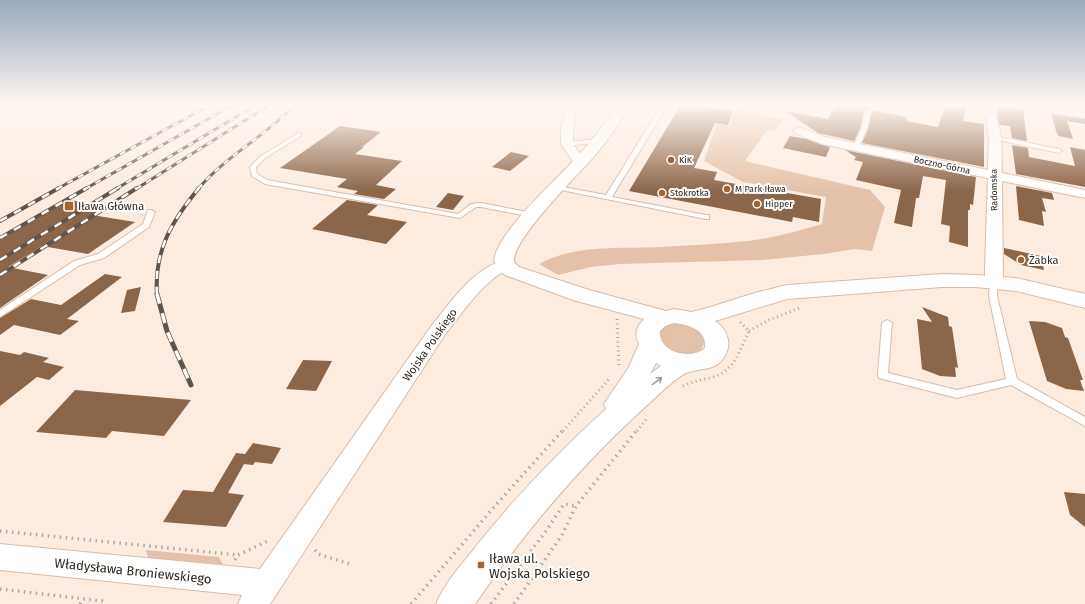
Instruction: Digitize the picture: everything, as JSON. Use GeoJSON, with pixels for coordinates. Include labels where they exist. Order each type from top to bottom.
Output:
{"type":"FeatureCollection","features":[{"type":"Feature","properties":{"kind":"street"},"geometry":{"type":"LineString","coordinates":[[566,134],[566,144],[580,163]]}},
{"type":"Feature","properties":{"kind":"street"},"geometry":{"type":"LineString","coordinates":[[605,134],[558,188],[532,215],[508,245],[504,258],[505,265],[512,271],[581,294],[666,318]]}},
{"type":"Feature","properties":{"kind":"street","name":"Boczno-Górna"},"geometry":{"type":"LineString","coordinates":[[807,134],[822,140],[1085,194]]}},
{"type":"Feature","properties":{"kind":"street","name":"Radomska"},"geometry":{"type":"LineString","coordinates":[[994,134],[995,221],[992,268],[994,282]]}},
{"type":"Feature","properties":{"kind":"street","name":"Wojska Polskiego"},"geometry":{"type":"LineString","coordinates":[[260,594],[439,329],[470,291],[488,274],[505,265]]}},
{"type":"Feature","properties":{"kind":"street"},"geometry":{"type":"LineString","coordinates":[[691,319],[709,316],[748,302],[788,292],[928,281],[961,280],[994,282],[1031,288],[1085,301]]}},
{"type":"Feature","properties":{"kind":"street"},"geometry":{"type":"LineString","coordinates":[[717,339],[724,330],[738,320],[765,309],[836,289]]}},
{"type":"Feature","properties":{"kind":"street"},"geometry":{"type":"LineString","coordinates":[[454,604],[481,565],[528,508],[595,434],[636,377],[647,357],[649,342],[648,332],[651,325],[657,320],[666,318],[678,317],[691,319],[708,327],[717,339],[715,352],[710,358],[692,363],[682,363],[663,357],[649,342],[637,328],[581,294]]}},
{"type":"Feature","properties":{"kind":"street"},"geometry":{"type":"LineString","coordinates":[[595,434],[652,385],[682,363]]}},
{"type":"Feature","properties":{"kind":"street","name":"Władysława Broniewskiego"},"geometry":{"type":"LineString","coordinates":[[0,557],[260,594]]}},
{"type":"Feature","properties":{"kind":"lane"},"geometry":{"type":"LineString","coordinates":[[608,198],[647,134]]}},
{"type":"Feature","properties":{"kind":"lane"},"geometry":{"type":"LineString","coordinates":[[856,147],[862,134]]}},
{"type":"Feature","properties":{"kind":"lane"},"geometry":{"type":"LineString","coordinates":[[299,135],[264,157],[253,167],[254,175],[265,182],[460,216],[476,205],[484,205],[532,215]]}},
{"type":"Feature","properties":{"kind":"lane"},"geometry":{"type":"LineString","coordinates":[[995,138],[1059,151]]}},
{"type":"Feature","properties":{"kind":"lane"},"geometry":{"type":"LineString","coordinates":[[566,144],[599,141]]}},
{"type":"Feature","properties":{"kind":"lane"},"geometry":{"type":"LineString","coordinates":[[558,188],[706,217]]}},
{"type":"Feature","properties":{"kind":"lane"},"geometry":{"type":"LineString","coordinates":[[0,314],[77,263],[100,256],[146,225],[151,212]]}},
{"type":"Feature","properties":{"kind":"lane"},"geometry":{"type":"LineString","coordinates":[[994,282],[994,296],[1012,381]]}},
{"type":"Feature","properties":{"kind":"lane"},"geometry":{"type":"LineString","coordinates":[[887,323],[883,374],[957,394],[1012,381],[1085,422]]}},
{"type":"Feature","properties":{"kind":"path"},"geometry":{"type":"LineString","coordinates":[[412,604],[495,506],[619,369],[616,321],[619,316]]}},
{"type":"Feature","properties":{"kind":"path"},"geometry":{"type":"LineString","coordinates":[[492,604],[504,585],[553,522],[558,510],[564,504],[576,506],[562,535],[514,604]]}},
{"type":"Feature","properties":{"kind":"path"},"geometry":{"type":"LineString","coordinates":[[0,531],[238,555]]}},
{"type":"Feature","properties":{"kind":"path"},"geometry":{"type":"LineString","coordinates":[[0,589],[102,601],[106,604]]}},
{"type":"Feature","properties":{"kind":"path"},"geometry":{"type":"LineString","coordinates":[[80,604],[84,599]]}},
{"type":"Feature","properties":{"kind":"shaded area"},"geometry":{"type":"Polygon","coordinates":[[[713,134],[764,134],[745,161],[870,190],[885,207],[872,251],[855,249],[824,254],[762,260],[620,264],[591,267],[558,275],[539,264],[567,253],[583,250],[661,247],[748,241],[795,232],[822,224],[826,197],[743,182],[704,161],[713,134]]]}},
{"type":"Feature","properties":{"kind":"shaded area"},"geometry":{"type":"Polygon","coordinates":[[[674,324],[689,326],[698,330],[703,337],[704,343],[701,349],[695,354],[686,355],[667,349],[662,343],[658,334],[665,327],[674,324]]]}},
{"type":"Feature","properties":{"kind":"shaded area"},"geometry":{"type":"Polygon","coordinates":[[[146,550],[219,557],[223,565],[148,558],[146,550]]]}},
{"type":"Feature","properties":{"kind":"building"},"geometry":{"type":"Polygon","coordinates":[[[328,134],[378,134],[355,154],[402,161],[376,185],[396,189],[384,199],[354,194],[358,191],[337,187],[347,179],[280,168],[328,134]]]}},
{"type":"Feature","properties":{"kind":"building"},"geometry":{"type":"Polygon","coordinates":[[[663,134],[710,134],[694,168],[717,172],[714,180],[821,199],[819,222],[793,217],[792,222],[629,191],[663,134]]]}},
{"type":"Feature","properties":{"kind":"building"},"geometry":{"type":"Polygon","coordinates":[[[823,134],[857,134],[854,141],[823,134]]]}},
{"type":"Feature","properties":{"kind":"building"},"geometry":{"type":"Polygon","coordinates":[[[866,134],[984,134],[984,167],[862,143],[866,134]]]}},
{"type":"Feature","properties":{"kind":"building"},"geometry":{"type":"Polygon","coordinates":[[[1011,134],[1026,134],[1027,141],[1012,138],[1011,134]]]}},
{"type":"Feature","properties":{"kind":"building"},"geometry":{"type":"Polygon","coordinates":[[[1057,134],[1071,134],[1073,139],[1059,136],[1057,134]]]}},
{"type":"Feature","properties":{"kind":"building"},"geometry":{"type":"Polygon","coordinates":[[[790,136],[806,139],[830,147],[826,157],[783,148],[790,136]]]}},
{"type":"Feature","properties":{"kind":"building"},"geometry":{"type":"Polygon","coordinates":[[[1012,145],[1028,148],[1029,157],[1075,166],[1070,147],[1085,150],[1085,187],[1016,174],[1012,145]]]}},
{"type":"Feature","properties":{"kind":"building"},"geometry":{"type":"Polygon","coordinates":[[[845,150],[976,177],[973,205],[970,204],[970,210],[968,210],[968,247],[949,242],[950,226],[941,224],[946,180],[923,176],[919,198],[916,198],[912,227],[894,223],[901,190],[856,180],[863,162],[854,160],[856,157],[845,150]]]}},
{"type":"Feature","properties":{"kind":"building"},"geometry":{"type":"Polygon","coordinates":[[[511,152],[529,156],[510,171],[492,167],[511,152]]]}},
{"type":"Feature","properties":{"kind":"building"},"geometry":{"type":"Polygon","coordinates":[[[1016,186],[1052,193],[1054,200],[1042,198],[1046,212],[1042,211],[1044,226],[1019,220],[1016,186]]]}},
{"type":"Feature","properties":{"kind":"building"},"geometry":{"type":"Polygon","coordinates":[[[448,193],[464,196],[453,210],[436,207],[448,193]]]}},
{"type":"Feature","properties":{"kind":"building"},"geometry":{"type":"Polygon","coordinates":[[[69,200],[107,206],[92,215],[135,222],[88,254],[42,246],[8,267],[48,275],[0,308],[0,240],[69,200]]]}},
{"type":"Feature","properties":{"kind":"building"},"geometry":{"type":"Polygon","coordinates":[[[347,200],[378,205],[367,215],[407,222],[386,244],[312,229],[347,200]]]}},
{"type":"Feature","properties":{"kind":"building"},"geometry":{"type":"Polygon","coordinates":[[[1004,248],[1041,256],[1044,270],[1021,265],[1004,254],[1004,248]]]}},
{"type":"Feature","properties":{"kind":"building"},"geometry":{"type":"Polygon","coordinates":[[[105,274],[122,277],[67,319],[79,321],[60,335],[14,325],[0,335],[0,318],[31,299],[61,305],[105,274]]]}},
{"type":"Feature","properties":{"kind":"building"},"geometry":{"type":"Polygon","coordinates":[[[141,287],[135,311],[121,313],[127,290],[141,287]]]}},
{"type":"Feature","properties":{"kind":"building"},"geometry":{"type":"Polygon","coordinates":[[[922,307],[948,317],[949,326],[952,327],[958,368],[955,367],[956,377],[940,376],[922,369],[917,319],[932,322],[922,307]]]}},
{"type":"Feature","properties":{"kind":"building"},"geometry":{"type":"Polygon","coordinates":[[[1029,321],[1045,322],[1062,328],[1065,337],[1068,338],[1083,380],[1080,380],[1084,391],[1066,389],[1047,381],[1029,321]]]}},
{"type":"Feature","properties":{"kind":"building"},"geometry":{"type":"Polygon","coordinates":[[[0,351],[20,355],[24,352],[49,358],[43,362],[64,367],[49,380],[37,377],[0,406],[0,351]]]}},
{"type":"Feature","properties":{"kind":"building"},"geometry":{"type":"Polygon","coordinates":[[[303,360],[332,361],[316,391],[286,389],[303,360]]]}},
{"type":"Feature","properties":{"kind":"building"},"geometry":{"type":"Polygon","coordinates":[[[75,390],[191,400],[164,436],[112,431],[106,438],[36,432],[75,390]]]}},
{"type":"Feature","properties":{"kind":"building"},"geometry":{"type":"Polygon","coordinates":[[[253,443],[281,448],[272,464],[255,462],[253,465],[244,464],[228,493],[244,495],[226,527],[163,522],[183,490],[213,492],[236,453],[245,454],[253,443]]]}},
{"type":"Feature","properties":{"kind":"building"},"geometry":{"type":"Polygon","coordinates":[[[1064,492],[1085,494],[1085,527],[1070,515],[1064,492]]]}},
{"type":"Feature","properties":{"kind":"railway"},"geometry":{"type":"LineString","coordinates":[[57,189],[157,134]]}},
{"type":"Feature","properties":{"kind":"railway"},"geometry":{"type":"LineString","coordinates":[[85,189],[181,134]]}},
{"type":"Feature","properties":{"kind":"railway"},"geometry":{"type":"LineString","coordinates":[[116,189],[207,134]]}},
{"type":"Feature","properties":{"kind":"railway"},"geometry":{"type":"LineString","coordinates":[[136,189],[223,134]]}},
{"type":"Feature","properties":{"kind":"railway"},"geometry":{"type":"LineString","coordinates":[[198,189],[221,166],[261,134]]}},
{"type":"Feature","properties":{"kind":"railway"},"geometry":{"type":"LineString","coordinates":[[0,221],[59,188]]}},
{"type":"Feature","properties":{"kind":"railway"},"geometry":{"type":"LineString","coordinates":[[0,238],[87,188]]}},
{"type":"Feature","properties":{"kind":"railway"},"geometry":{"type":"LineString","coordinates":[[0,260],[118,188]]}},
{"type":"Feature","properties":{"kind":"railway"},"geometry":{"type":"LineString","coordinates":[[0,275],[137,188]]}},
{"type":"Feature","properties":{"kind":"railway"},"geometry":{"type":"LineString","coordinates":[[157,294],[158,264],[166,238],[180,213],[199,188]]}},
{"type":"Feature","properties":{"kind":"railway"},"geometry":{"type":"LineString","coordinates":[[157,294],[167,331],[191,385]]}},
{"type":"Feature","properties":{"kind":"place","name":"KiK"},"geometry":{"type":"Point","coordinates":[671,160]}},
{"type":"Feature","properties":{"kind":"place","name":"M Park Iława"},"geometry":{"type":"Point","coordinates":[727,189]}},
{"type":"Feature","properties":{"kind":"place","name":"Stokrotka"},"geometry":{"type":"Point","coordinates":[662,193]}},
{"type":"Feature","properties":{"kind":"place","name":"Hipper"},"geometry":{"type":"Point","coordinates":[757,204]}},
{"type":"Feature","properties":{"kind":"place","name":"Iława Główna"},"geometry":{"type":"Point","coordinates":[69,206]}},
{"type":"Feature","properties":{"kind":"place","name":"Żabka"},"geometry":{"type":"Point","coordinates":[1021,260]}},
{"type":"Feature","properties":{"kind":"place","name":"Iława ul. Wojska Polskiego"},"geometry":{"type":"Point","coordinates":[481,565]}}]}
